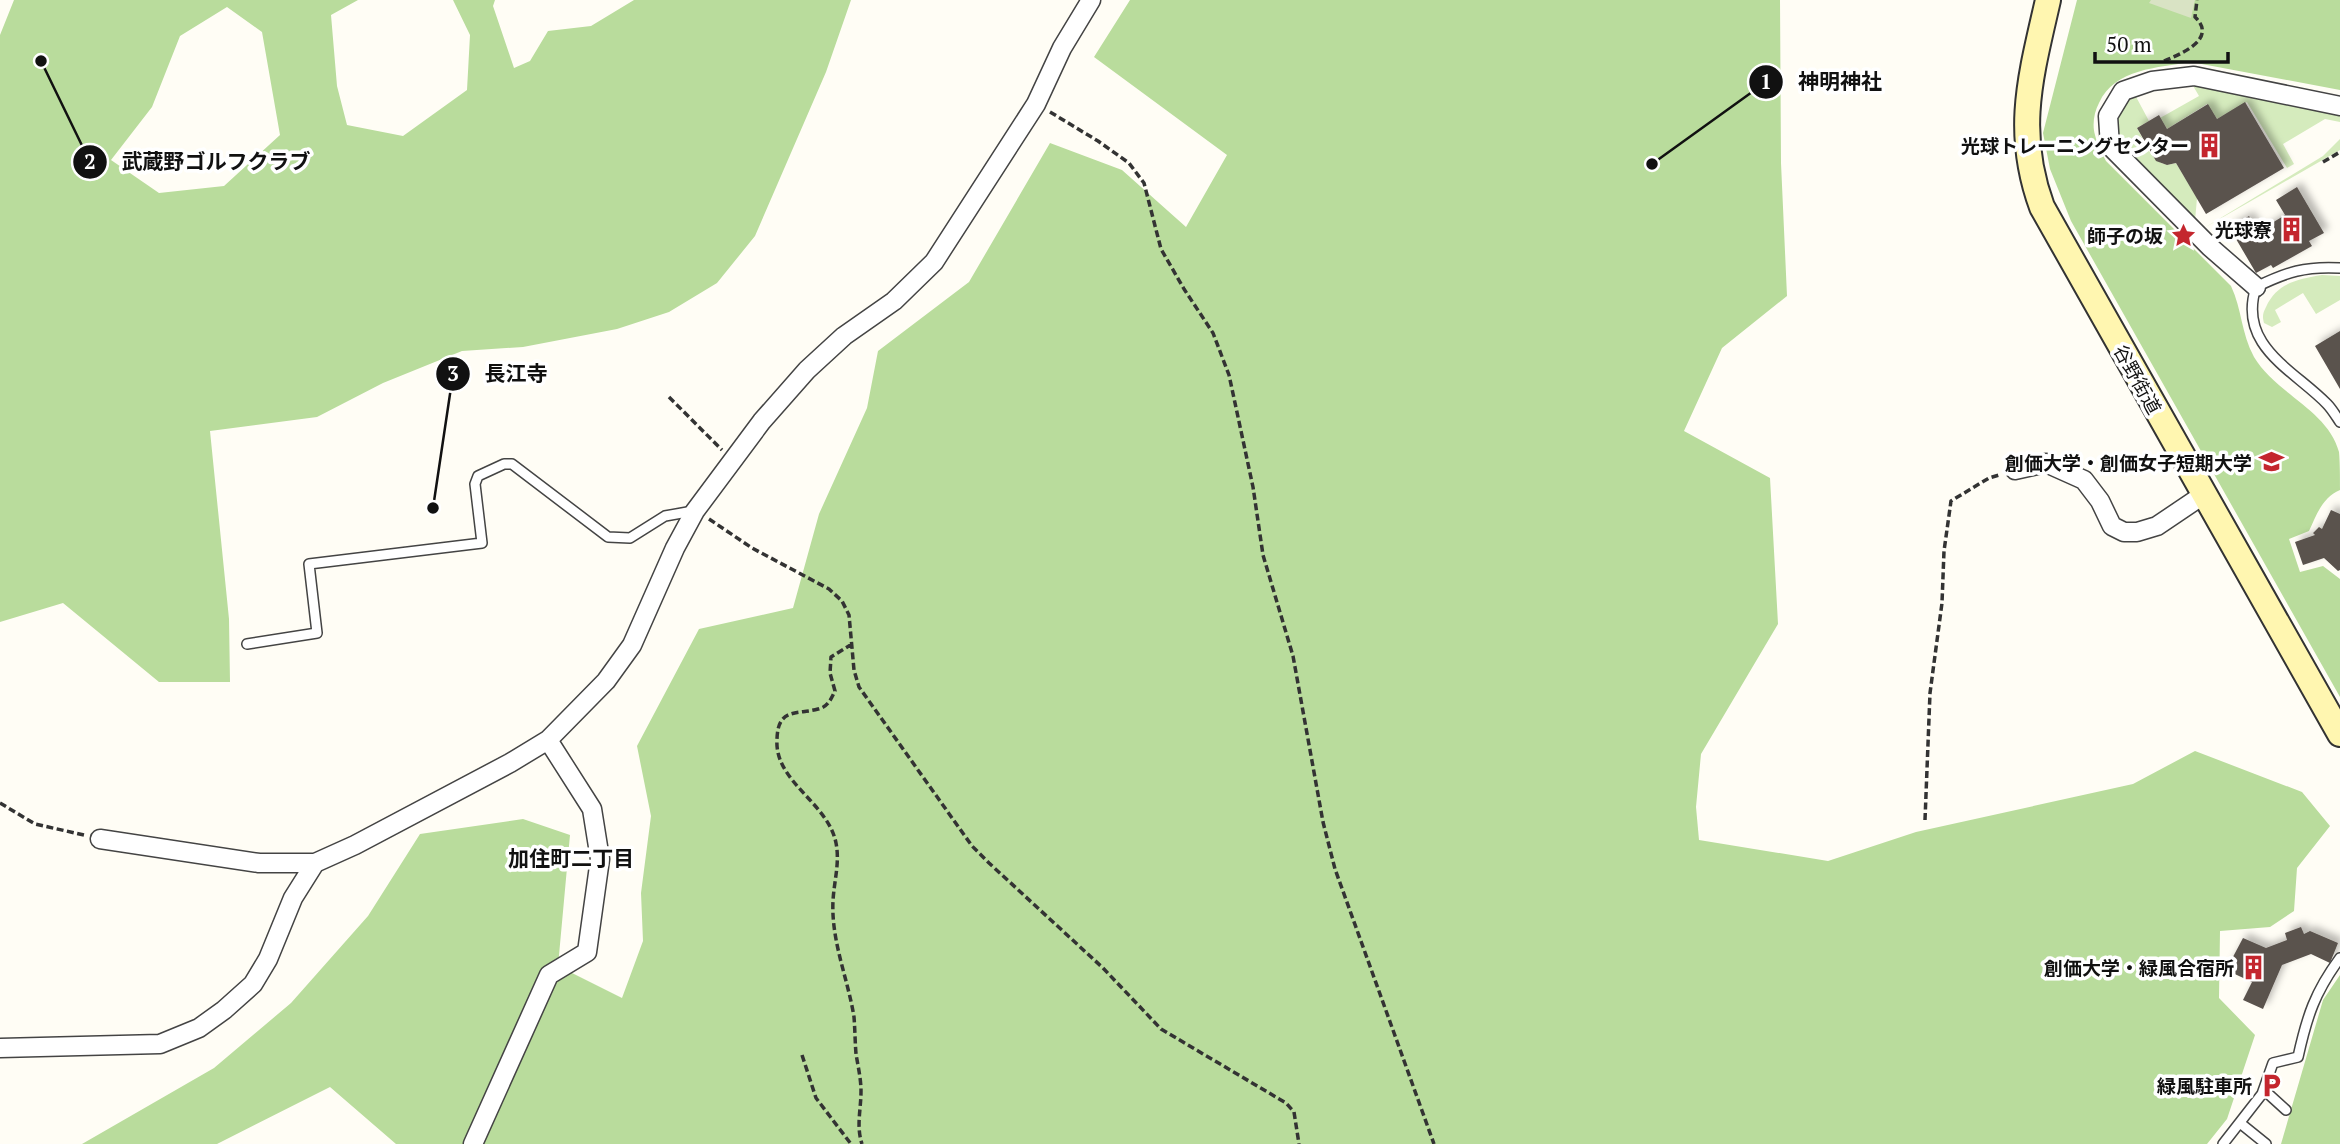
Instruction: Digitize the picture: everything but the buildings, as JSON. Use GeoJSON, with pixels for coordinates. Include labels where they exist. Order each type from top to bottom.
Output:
{"type":"FeatureCollection","features":[{"type":"Feature","properties":{"kind":"main road","name":"谷野街道"},"geometry":{"type":"LineString","coordinates":[[2048,0],[2036,52],[2026,117],[2026,145],[2036,191],[2055,233],[2340,734]]}},
{"type":"Feature","properties":{"kind":"street"},"geometry":{"type":"LineString","coordinates":[[100,839],[259,863],[314,863],[355,845],[548,740],[606,681],[632,645],[675,548],[695,511],[762,421],[807,370],[845,335],[894,301],[934,262],[1036,104],[1062,48],[1091,0]]}},
{"type":"Feature","properties":{"kind":"street"},"geometry":{"type":"LineString","coordinates":[[2256,287],[2210,247],[2110,146],[2108,116],[2123,91],[2152,81],[2194,76],[2340,106]]}},
{"type":"Feature","properties":{"kind":"street"},"geometry":{"type":"LineString","coordinates":[[2015,470],[2046,463],[2084,480],[2100,501],[2112,526],[2124,532],[2137,532],[2157,526],[2203,495]]}},
{"type":"Feature","properties":{"kind":"street"},"geometry":{"type":"LineString","coordinates":[[473,1144],[550,975],[587,952],[600,859],[592,809],[548,740]]}},
{"type":"Feature","properties":{"kind":"street"},"geometry":{"type":"LineString","coordinates":[[0,1048],[160,1044],[199,1028],[253,984],[268,960],[293,898],[314,863]]}},
{"type":"Feature","properties":{"kind":"lane"},"geometry":{"type":"LineString","coordinates":[[2340,268],[2314,267],[2287,272],[2256,287],[2253,298],[2259,336],[2271,356],[2327,404],[2340,422]]}},
{"type":"Feature","properties":{"kind":"lane"},"geometry":{"type":"LineString","coordinates":[[247,643],[317,633],[309,564],[482,543],[475,484],[478,476],[504,464],[512,464],[607,537],[630,538],[665,516],[695,511]]}},
{"type":"Feature","properties":{"kind":"lane"},"geometry":{"type":"LineString","coordinates":[[2223,1144],[2264,1090],[2273,1063],[2298,1057],[2307,1015],[2325,978],[2340,958]]}},
{"type":"Feature","properties":{"kind":"lane"},"geometry":{"type":"LineString","coordinates":[[2264,1090],[2286,1110]]}},
{"type":"Feature","properties":{"kind":"lane"},"geometry":{"type":"LineString","coordinates":[[2240,1123],[2266,1144]]}},
{"type":"Feature","properties":{"kind":"path"},"geometry":{"type":"LineString","coordinates":[[2157,63],[2193,47],[2202,38],[2203,30],[2195,17],[2197,0]]}},
{"type":"Feature","properties":{"kind":"path"},"geometry":{"type":"LineString","coordinates":[[1036,104],[1129,163],[1144,183],[1161,248],[1213,333],[1229,375],[1253,487],[1263,555],[1293,656],[1323,822],[1335,869],[1434,1144]]}},
{"type":"Feature","properties":{"kind":"path"},"geometry":{"type":"LineString","coordinates":[[2323,162],[2340,152]]}},
{"type":"Feature","properties":{"kind":"path"},"geometry":{"type":"LineString","coordinates":[[669,397],[733,460]]}},
{"type":"Feature","properties":{"kind":"path"},"geometry":{"type":"LineString","coordinates":[[1925,820],[1930,693],[1942,603],[1944,551],[1951,501],[1989,478],[2015,470]]}},
{"type":"Feature","properties":{"kind":"path"},"geometry":{"type":"LineString","coordinates":[[695,511],[762,554],[829,589],[842,601],[849,615],[853,670],[859,687],[972,846],[1102,968],[1161,1029],[1286,1102],[1294,1112],[1299,1144]]}},
{"type":"Feature","properties":{"kind":"path"},"geometry":{"type":"LineString","coordinates":[[852,644],[831,657],[830,673],[835,691],[829,703],[818,709],[793,712],[782,720],[776,737],[777,755],[786,773],[818,808],[836,841],[838,873],[833,901],[835,925],[853,1016],[861,1092],[859,1133],[862,1144]]}},
{"type":"Feature","properties":{"kind":"path"},"geometry":{"type":"LineString","coordinates":[[0,803],[36,824],[100,839]]}},
{"type":"Feature","properties":{"kind":"path"},"geometry":{"type":"LineString","coordinates":[[802,1055],[816,1098],[851,1144]]}},
{"type":"Feature","properties":{"kind":"green space"},"geometry":{"type":"Polygon","coordinates":[[[14,0],[358,0],[331,15],[337,86],[347,125],[403,136],[467,90],[470,35],[453,0],[495,0],[493,6],[514,68],[530,61],[548,31],[591,26],[634,0],[851,0],[826,72],[755,236],[717,283],[669,312],[617,329],[523,347],[462,351],[383,383],[317,417],[210,431],[229,619],[230,682],[159,682],[63,603],[0,622],[0,35],[14,0]],[[227,7],[180,36],[152,107],[111,160],[159,193],[224,186],[280,135],[262,32],[227,7]]]}},
{"type":"Feature","properties":{"kind":"green space"},"geometry":{"type":"Polygon","coordinates":[[[1130,0],[1780,0],[1781,163],[1787,296],[1722,348],[1684,431],[1770,478],[1778,624],[1701,754],[1696,807],[1699,840],[1828,861],[1916,832],[2133,784],[2195,751],[2302,792],[2330,826],[2297,868],[2294,911],[2270,927],[2220,931],[2219,998],[2255,1035],[2227,1119],[2207,1144],[396,1144],[330,1087],[217,1144],[82,1144],[214,1068],[291,1003],[368,916],[420,834],[523,819],[570,835],[558,966],[622,998],[643,941],[641,893],[651,816],[637,746],[699,629],[793,608],[819,514],[867,408],[878,351],[969,282],[1050,143],[1122,170],[1186,227],[1227,155],[1094,57],[1130,0]]]}},
{"type":"Feature","properties":{"kind":"green space"},"geometry":{"type":"Polygon","coordinates":[[[2077,0],[2340,0],[2340,90],[2191,62],[2152,68],[2126,76],[2106,91],[2095,114],[2094,131],[2106,161],[2231,286],[2250,348],[2264,370],[2313,413],[2333,437],[2339,452],[2340,490],[2324,502],[2309,531],[2289,539],[2300,572],[2323,566],[2340,579],[2340,697],[2071,221],[2050,169],[2043,133],[2077,0]]]}},
{"type":"Feature","properties":{"kind":"green space"},"geometry":{"type":"Polygon","coordinates":[[[2151,0],[2195,0],[2191,18],[2149,3],[2151,0]]]}},
{"type":"Feature","properties":{"kind":"green space"},"geometry":{"type":"Polygon","coordinates":[[[2192,84],[2340,116],[2340,122],[2325,119],[2283,144],[2294,164],[2287,168],[2247,102],[2217,119],[2207,104],[2167,129],[2160,118],[2199,96],[2192,84]]]}},
{"type":"Feature","properties":{"kind":"green space"},"geometry":{"type":"Polygon","coordinates":[[[2134,93],[2149,121],[2137,128],[2156,160],[2168,164],[2176,163],[2197,198],[2195,221],[2122,150],[2117,134],[2117,118],[2122,104],[2134,93]]]}},
{"type":"Feature","properties":{"kind":"green space"},"geometry":{"type":"Polygon","coordinates":[[[2340,139],[2340,150],[2204,228],[2323,156],[2340,139]]]}},
{"type":"Feature","properties":{"kind":"green space"},"geometry":{"type":"Polygon","coordinates":[[[2322,275],[2340,276],[2340,300],[2316,314],[2303,293],[2275,310],[2281,322],[2272,327],[2264,323],[2264,311],[2282,287],[2322,275]]]}},
{"type":"Feature","properties":{"kind":"green space"},"geometry":{"type":"Polygon","coordinates":[[[2340,975],[2340,1144],[2281,1144],[2323,1000],[2340,975]]]}},
{"type":"Feature","properties":{"kind":"place","name":"武蔵野ゴルフクラブ"},"geometry":{"type":"Point","coordinates":[41,61]}},
{"type":"Feature","properties":{"kind":"place","name":"光球トレーニングセンター"},"geometry":{"type":"Point","coordinates":[2209,145]}},
{"type":"Feature","properties":{"kind":"place","name":"神明神社"},"geometry":{"type":"Point","coordinates":[1652,164]}},
{"type":"Feature","properties":{"kind":"place","name":"光球寮"},"geometry":{"type":"Point","coordinates":[2292,229]}},
{"type":"Feature","properties":{"kind":"place","name":"師子の坂"},"geometry":{"type":"Point","coordinates":[2183,235]}},
{"type":"Feature","properties":{"kind":"place","name":"創価大学・創価女子短期大学"},"geometry":{"type":"Point","coordinates":[2272,462]}},
{"type":"Feature","properties":{"kind":"place","name":"長江寺"},"geometry":{"type":"Point","coordinates":[433,508]}},
{"type":"Feature","properties":{"kind":"place","name":"創価大学・緑風合宿所"},"geometry":{"type":"Point","coordinates":[2254,967]}},
{"type":"Feature","properties":{"kind":"place","name":"緑風駐車所"},"geometry":{"type":"Point","coordinates":[2272,1085]}},
{"type":"Feature","properties":{"kind":"district","name":"加住町二丁目"},"geometry":{"type":"Point","coordinates":[571,858]}}]}
